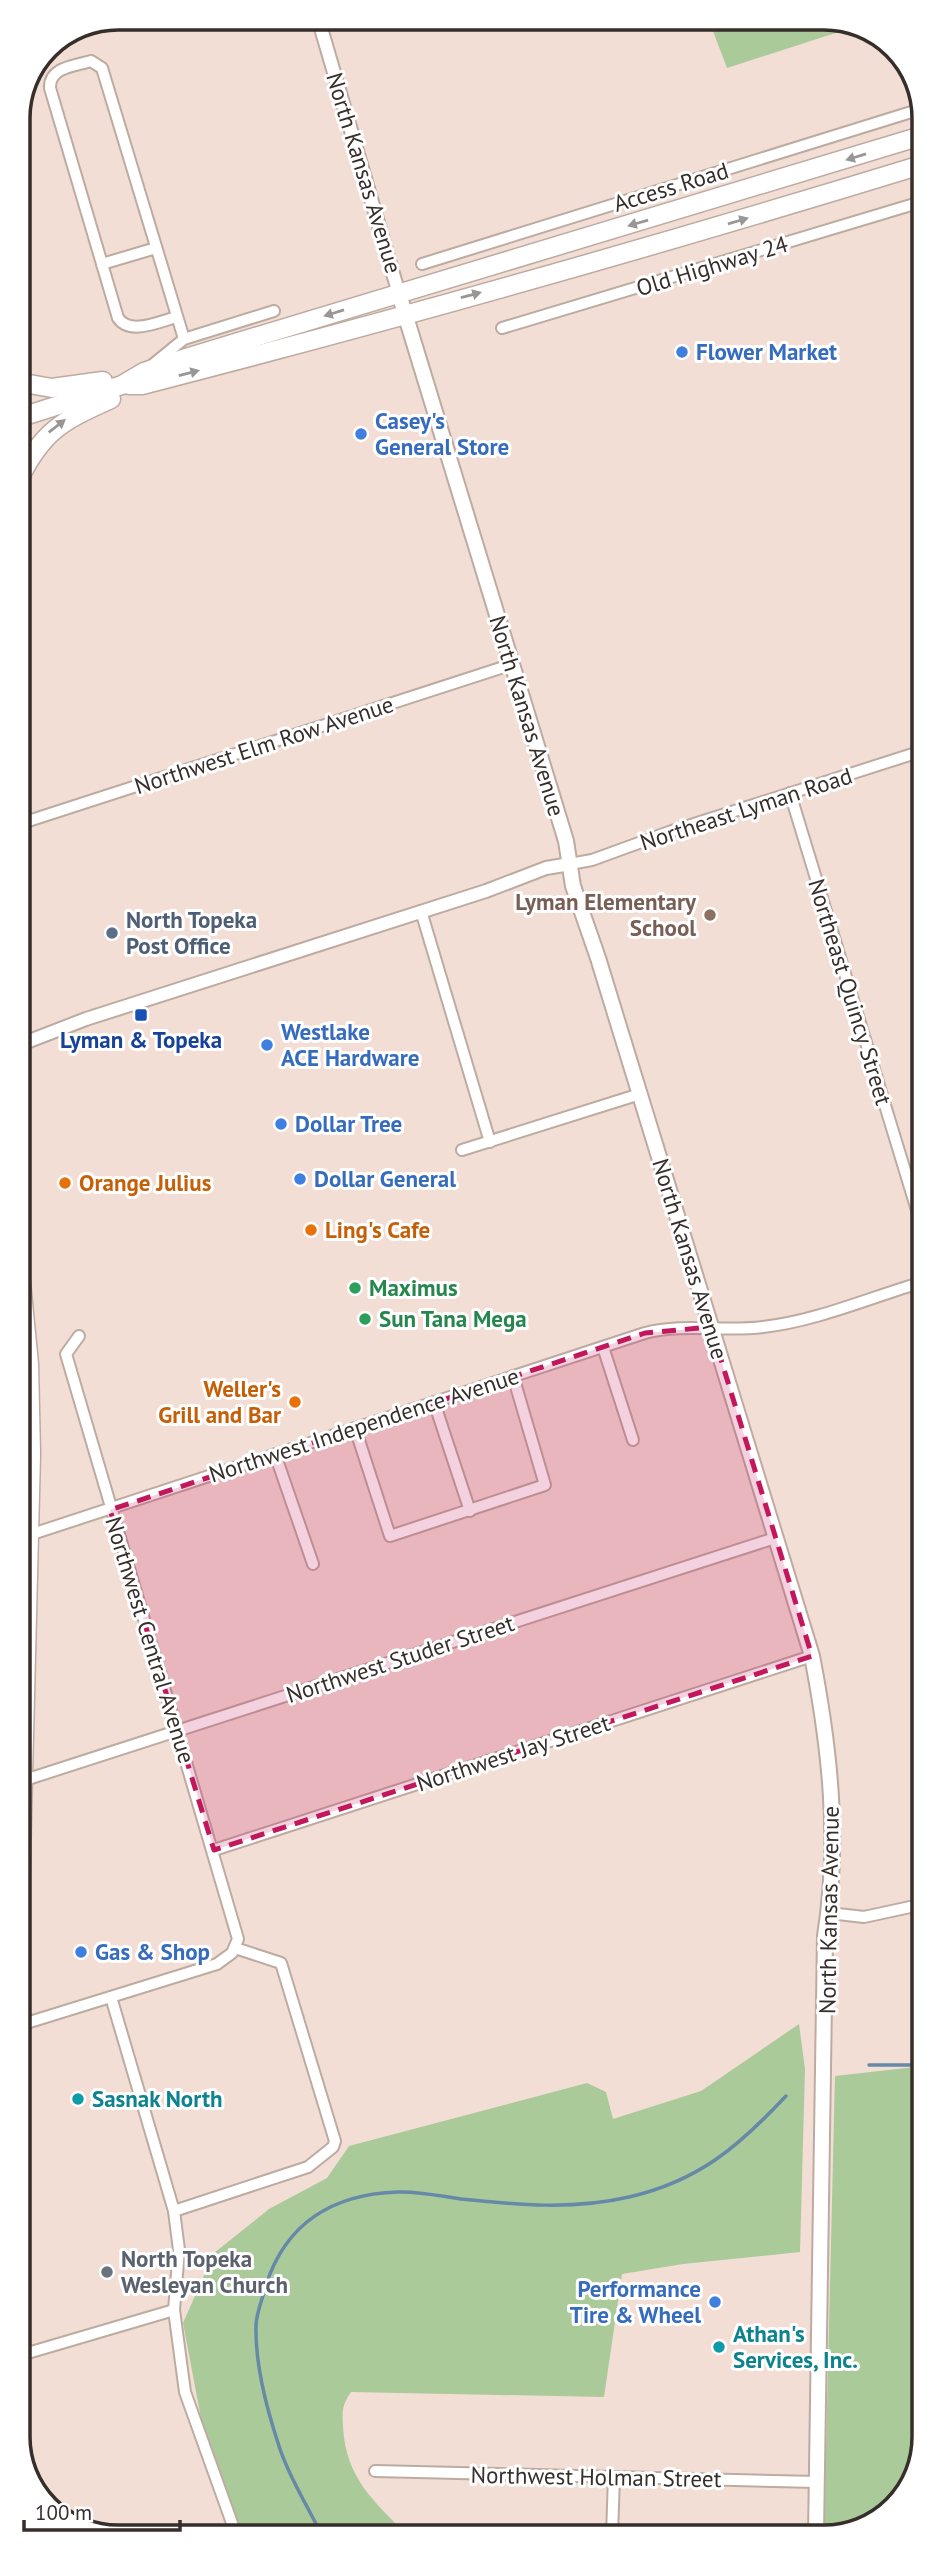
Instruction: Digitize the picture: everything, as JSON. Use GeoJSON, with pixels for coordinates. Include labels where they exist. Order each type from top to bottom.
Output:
{"type":"FeatureCollection","features":[{"type":"Feature","properties":{"kind":"highway"},"geometry":{"type":"LineString","coordinates":[[30,459],[38,445],[55,426],[143,379],[400,294],[912,139]]}},
{"type":"Feature","properties":{"kind":"highway"},"geometry":{"type":"LineString","coordinates":[[30,414],[143,379],[406,313],[644,248],[912,168]]}},
{"type":"Feature","properties":{"kind":"highway"},"geometry":{"type":"LineString","coordinates":[[30,385],[70,388],[143,379]]}},
{"type":"Feature","properties":{"kind":"main road","name":"North Kansas Avenue"},"geometry":{"type":"LineString","coordinates":[[400,294],[510,666],[566,841],[573,886],[640,1094],[811,1656],[827,1741],[834,1817],[829,1913],[825,1936],[816,2525]]}},
{"type":"Feature","properties":{"kind":"street","name":"North Kansas Avenue"},"geometry":{"type":"LineString","coordinates":[[322,30],[400,294]]}},
{"type":"Feature","properties":{"kind":"street"},"geometry":{"type":"LineString","coordinates":[[177,317],[134,327],[123,325],[118,318],[49,85],[56,72],[95,61],[102,68],[184,339]]}},
{"type":"Feature","properties":{"kind":"street","name":"Access Road"},"geometry":{"type":"LineString","coordinates":[[422,264],[911,112]]}},
{"type":"Feature","properties":{"kind":"street","name":"Old Highway 24"},"geometry":{"type":"LineString","coordinates":[[502,328],[912,205]]}},
{"type":"Feature","properties":{"kind":"street"},"geometry":{"type":"LineString","coordinates":[[102,264],[156,248]]}},
{"type":"Feature","properties":{"kind":"street"},"geometry":{"type":"LineString","coordinates":[[143,379],[184,339],[274,311]]}},
{"type":"Feature","properties":{"kind":"street","name":"Northwest Elm Row Avenue"},"geometry":{"type":"LineString","coordinates":[[30,820],[510,666]]}},
{"type":"Feature","properties":{"kind":"street","name":"Northeast Lyman Road"},"geometry":{"type":"LineString","coordinates":[[570,864],[592,860],[912,754]]}},
{"type":"Feature","properties":{"kind":"street","name":"Northeast Quincy Street"},"geometry":{"type":"LineString","coordinates":[[790,793],[912,1194]]}},
{"type":"Feature","properties":{"kind":"street"},"geometry":{"type":"LineString","coordinates":[[30,1041],[86,1019],[546,868],[570,864]]}},
{"type":"Feature","properties":{"kind":"street"},"geometry":{"type":"LineString","coordinates":[[421,911],[490,1142]]}},
{"type":"Feature","properties":{"kind":"street"},"geometry":{"type":"LineString","coordinates":[[462,1150],[640,1094]]}},
{"type":"Feature","properties":{"kind":"street","name":"Northwest Independence Avenue"},"geometry":{"type":"LineString","coordinates":[[30,1534],[659,1329],[759,1328],[784,1324],[912,1285]]}},
{"type":"Feature","properties":{"kind":"street","name":"Northwest Central Avenue"},"geometry":{"type":"LineString","coordinates":[[79,1336],[66,1354],[110,1510],[214,1850],[238,1938],[235,1948]]}},
{"type":"Feature","properties":{"kind":"street"},"geometry":{"type":"LineString","coordinates":[[603,1346],[633,1440]]}},
{"type":"Feature","properties":{"kind":"street"},"geometry":{"type":"LineString","coordinates":[[355,1428],[390,1536],[470,1511],[545,1485],[513,1376]]}},
{"type":"Feature","properties":{"kind":"street"},"geometry":{"type":"LineString","coordinates":[[434,1402],[470,1511]]}},
{"type":"Feature","properties":{"kind":"street"},"geometry":{"type":"LineString","coordinates":[[275,1454],[313,1564]]}},
{"type":"Feature","properties":{"kind":"street","name":"Northwest Studer Street"},"geometry":{"type":"LineString","coordinates":[[30,1778],[775,1538]]}},
{"type":"Feature","properties":{"kind":"street","name":"Northwest Jay Street"},"geometry":{"type":"LineString","coordinates":[[214,1850],[811,1656]]}},
{"type":"Feature","properties":{"kind":"street"},"geometry":{"type":"LineString","coordinates":[[829,1913],[864,1917],[912,1907]]}},
{"type":"Feature","properties":{"kind":"street"},"geometry":{"type":"LineString","coordinates":[[30,2022],[217,1964],[235,1948],[281,1964],[335,2141],[333,2147],[308,2167],[174,2211]]}},
{"type":"Feature","properties":{"kind":"street"},"geometry":{"type":"LineString","coordinates":[[111,1997],[174,2211],[179,2250],[174,2310],[185,2392],[233,2525]]}},
{"type":"Feature","properties":{"kind":"street"},"geometry":{"type":"LineString","coordinates":[[30,2352],[174,2310]]}},
{"type":"Feature","properties":{"kind":"street","name":"Northwest Holman Street"},"geometry":{"type":"LineString","coordinates":[[376,2471],[817,2482]]}},
{"type":"Feature","properties":{"kind":"street"},"geometry":{"type":"LineString","coordinates":[[612,2525],[614,2477]]}},
{"type":"Feature","properties":{"kind":"highlighted area"},"geometry":{"type":"Polygon","coordinates":[[[711,1327],[812,1656],[214,1850],[110,1510],[645,1333],[711,1327]]]}},
{"type":"Feature","properties":{"kind":"green space"},"geometry":{"type":"Polygon","coordinates":[[[713,30],[841,31],[727,68],[713,30]]]}},
{"type":"Feature","properties":{"kind":"green space"},"geometry":{"type":"Polygon","coordinates":[[[799,2024],[805,2069],[800,2252],[683,2264],[622,2274],[604,2397],[351,2392],[344,2405],[343,2417],[345,2445],[350,2461],[364,2488],[397,2525],[239,2525],[204,2434],[183,2323],[214,2253],[269,2209],[327,2178],[349,2146],[587,2083],[606,2092],[613,2119],[701,2091],[799,2024]]]}},
{"type":"Feature","properties":{"kind":"green space"},"geometry":{"type":"Polygon","coordinates":[[[912,2067],[912,2437],[908,2465],[894,2491],[873,2510],[858,2519],[824,2525],[835,2076],[912,2067]]]}},
{"type":"Feature","properties":{"kind":"waterway"},"geometry":{"type":"LineString","coordinates":[[869,2065],[912,2065]]}},
{"type":"Feature","properties":{"kind":"waterway"},"geometry":{"type":"LineString","coordinates":[[316,2525],[293,2481],[279,2446],[263,2387],[256,2341],[257,2316],[266,2285],[275,2263],[299,2229],[333,2206],[374,2194],[413,2192],[461,2199],[545,2205],[587,2204],[629,2197],[676,2182],[716,2159],[751,2131],[786,2096]]}},
{"type":"Feature","properties":{"kind":"place","name":"Flower Market"},"geometry":{"type":"Point","coordinates":[682,352]}},
{"type":"Feature","properties":{"kind":"place","name":"Casey's General Store"},"geometry":{"type":"Point","coordinates":[361,434]}},
{"type":"Feature","properties":{"kind":"place","name":"Lyman Elementary School"},"geometry":{"type":"Point","coordinates":[710,915]}},
{"type":"Feature","properties":{"kind":"place","name":"North Topeka Post Office"},"geometry":{"type":"Point","coordinates":[112,933]}},
{"type":"Feature","properties":{"kind":"place","name":"Lyman & Topeka"},"geometry":{"type":"Point","coordinates":[141,1015]}},
{"type":"Feature","properties":{"kind":"place","name":"Westlake ACE Hardware"},"geometry":{"type":"Point","coordinates":[267,1045]}},
{"type":"Feature","properties":{"kind":"place","name":"Dollar Tree"},"geometry":{"type":"Point","coordinates":[281,1124]}},
{"type":"Feature","properties":{"kind":"place","name":"Dollar General"},"geometry":{"type":"Point","coordinates":[300,1179]}},
{"type":"Feature","properties":{"kind":"place","name":"Orange Julius"},"geometry":{"type":"Point","coordinates":[65,1183]}},
{"type":"Feature","properties":{"kind":"place","name":"Ling's Cafe"},"geometry":{"type":"Point","coordinates":[311,1230]}},
{"type":"Feature","properties":{"kind":"place","name":"Maximus"},"geometry":{"type":"Point","coordinates":[355,1288]}},
{"type":"Feature","properties":{"kind":"place","name":"Sun Tana Mega"},"geometry":{"type":"Point","coordinates":[365,1319]}},
{"type":"Feature","properties":{"kind":"place","name":"Weller's Grill and Bar"},"geometry":{"type":"Point","coordinates":[295,1402]}},
{"type":"Feature","properties":{"kind":"place","name":"Gas & Shop"},"geometry":{"type":"Point","coordinates":[81,1952]}},
{"type":"Feature","properties":{"kind":"place","name":"Sasnak North"},"geometry":{"type":"Point","coordinates":[78,2099]}},
{"type":"Feature","properties":{"kind":"place","name":"North Topeka Wesleyan Church"},"geometry":{"type":"Point","coordinates":[107,2272]}},
{"type":"Feature","properties":{"kind":"place","name":"Performance Tire & Wheel"},"geometry":{"type":"Point","coordinates":[715,2302]}},
{"type":"Feature","properties":{"kind":"place","name":"Athan's Services, Inc."},"geometry":{"type":"Point","coordinates":[719,2347]}}]}
